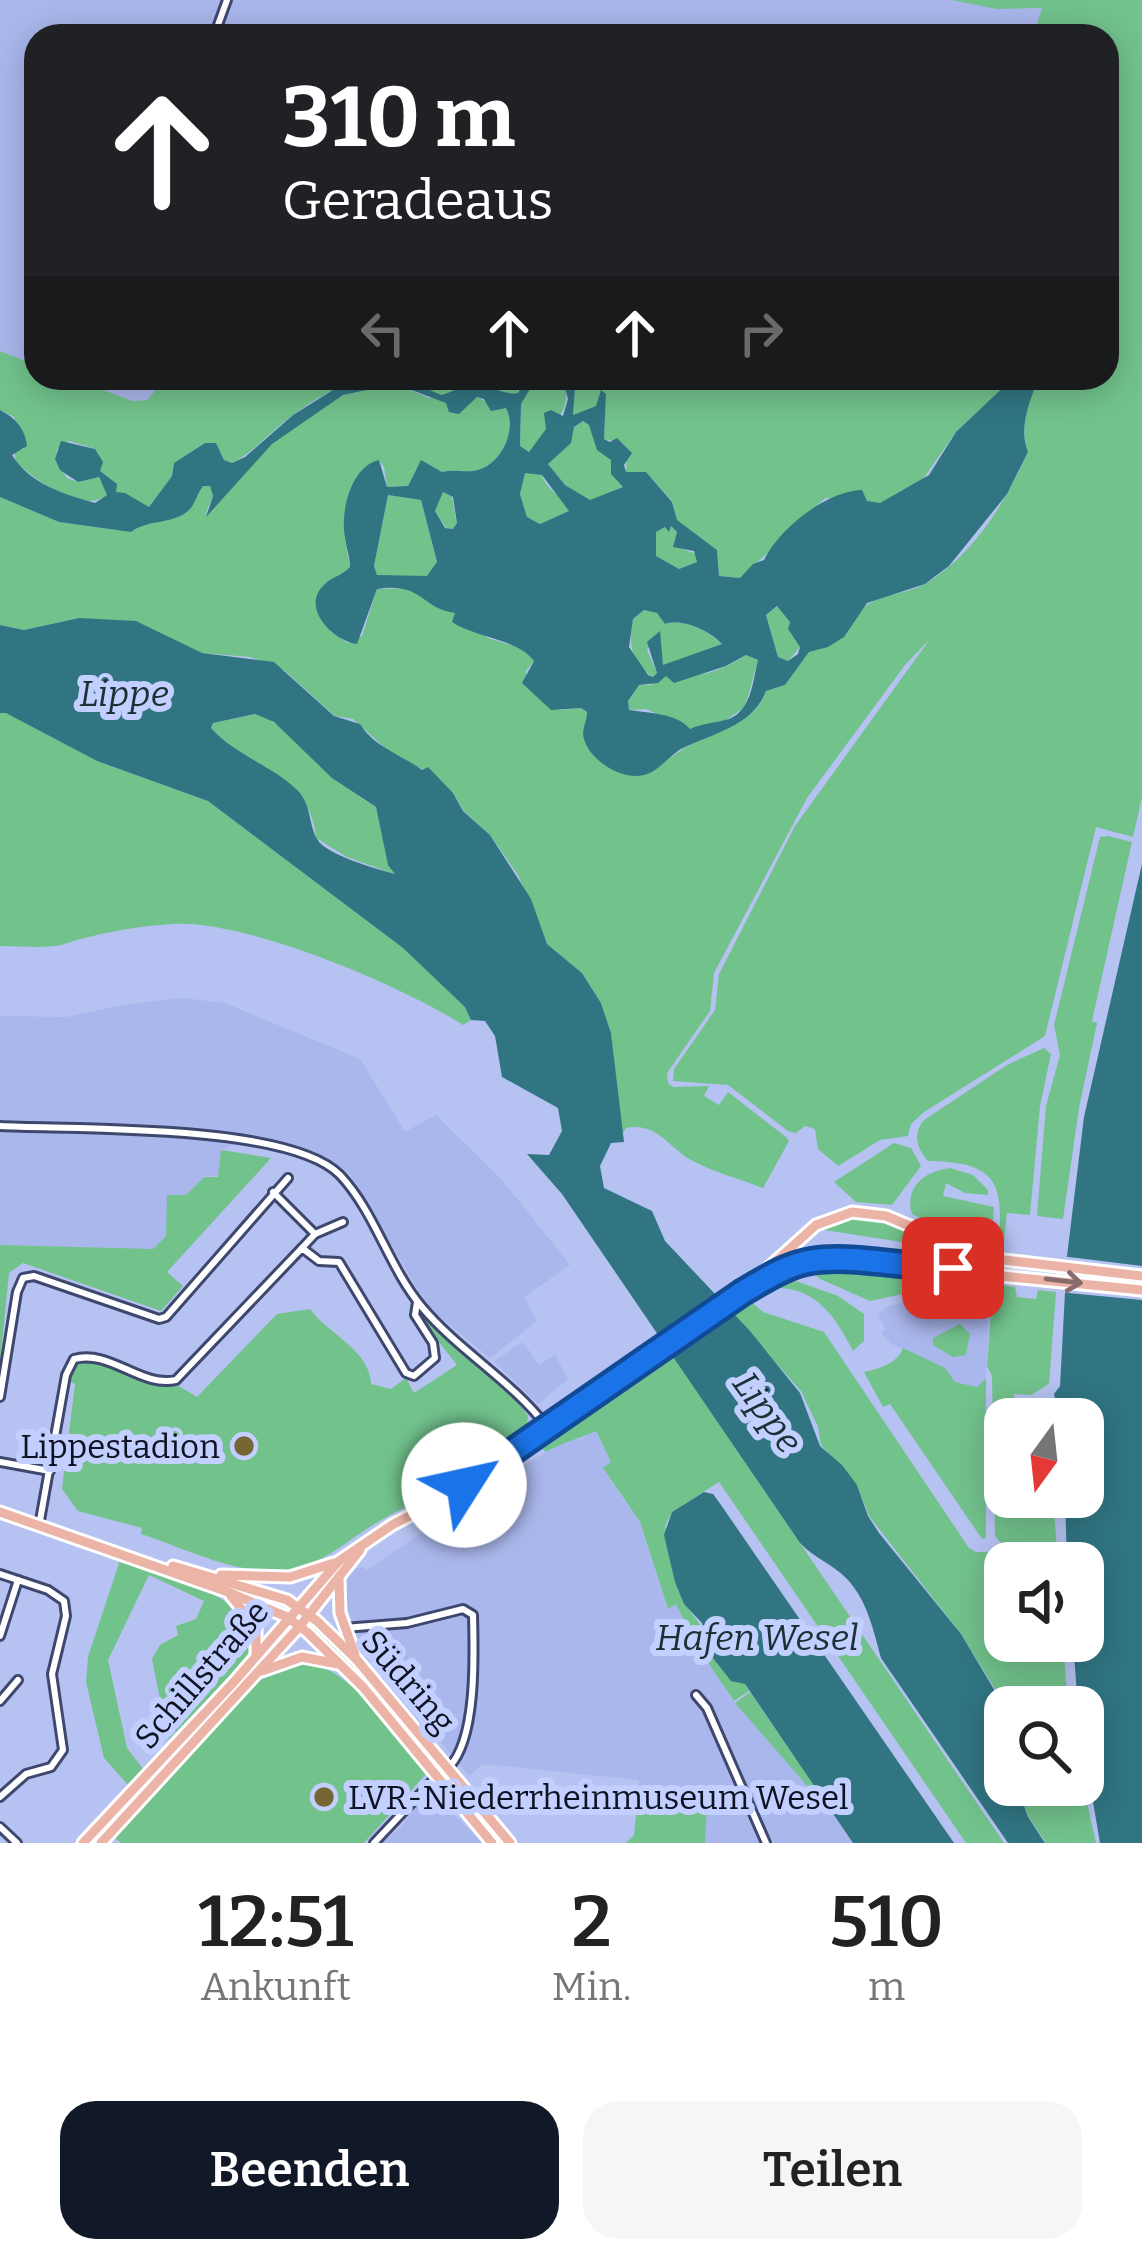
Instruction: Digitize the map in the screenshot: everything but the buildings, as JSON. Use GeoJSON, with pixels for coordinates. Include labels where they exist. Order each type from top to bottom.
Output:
{"type":"FeatureCollection","features":[{"type":"Feature","properties":{"kind":"main road"},"geometry":{"type":"LineString","coordinates":[[743,1292],[816,1225],[852,1211],[886,1216],[987,1258],[1142,1276]]}},
{"type":"Feature","properties":{"kind":"main road"},"geometry":{"type":"LineString","coordinates":[[743,1292],[812,1260],[986,1272],[1142,1290]]}},
{"type":"Feature","properties":{"kind":"main road","name":"Schillstraße"},"geometry":{"type":"LineString","coordinates":[[101,1843],[296,1606],[339,1561],[444,1498],[743,1292]]}},
{"type":"Feature","properties":{"kind":"main road"},"geometry":{"type":"LineString","coordinates":[[0,1512],[206,1574],[290,1577],[339,1561]]}},
{"type":"Feature","properties":{"kind":"main road","name":"Südring"},"geometry":{"type":"LineString","coordinates":[[74,1537],[228,1592],[300,1626],[344,1666],[492,1843]]}},
{"type":"Feature","properties":{"kind":"main road","name":"Schillstraße"},"geometry":{"type":"LineString","coordinates":[[83,1843],[300,1626],[363,1545]]}},
{"type":"Feature","properties":{"kind":"main road","name":"Südring"},"geometry":{"type":"LineString","coordinates":[[206,1574],[310,1615],[357,1660],[510,1843]]}},
{"type":"Feature","properties":{"kind":"main road"},"geometry":{"type":"LineString","coordinates":[[340,1575],[338,1598],[357,1660]]}},
{"type":"Feature","properties":{"kind":"main road"},"geometry":{"type":"LineString","coordinates":[[228,1592],[256,1627],[256,1657]]}},
{"type":"Feature","properties":{"kind":"main road"},"geometry":{"type":"LineString","coordinates":[[256,1672],[302,1657],[344,1666]]}},
{"type":"Feature","properties":{"kind":"main road"},"geometry":{"type":"LineString","coordinates":[[436,1777],[448,1768]]}},
{"type":"Feature","properties":{"kind":"street"},"geometry":{"type":"LineString","coordinates":[[0,1126],[199,1132],[269,1146],[331,1167],[358,1201],[417,1302],[547,1427]]}},
{"type":"Feature","properties":{"kind":"street"},"geometry":{"type":"LineString","coordinates":[[0,1397],[22,1278],[34,1276],[158,1319],[166,1317],[288,1178]]}},
{"type":"Feature","properties":{"kind":"street"},"geometry":{"type":"LineString","coordinates":[[273,1192],[315,1234]]}},
{"type":"Feature","properties":{"kind":"street"},"geometry":{"type":"LineString","coordinates":[[39,1526],[66,1375],[74,1359],[92,1356],[158,1380],[176,1380],[315,1234],[343,1222]]}},
{"type":"Feature","properties":{"kind":"street"},"geometry":{"type":"LineString","coordinates":[[302,1248],[319,1262],[339,1262],[406,1373],[414,1376],[436,1358],[434,1342],[415,1315],[417,1302]]}},
{"type":"Feature","properties":{"kind":"street"},"geometry":{"type":"LineString","coordinates":[[0,1462],[50,1471]]}},
{"type":"Feature","properties":{"kind":"street"},"geometry":{"type":"LineString","coordinates":[[0,1574],[47,1590],[64,1601],[66,1616],[52,1675],[64,1740],[59,1761],[26,1774],[0,1797]]}},
{"type":"Feature","properties":{"kind":"street"},"geometry":{"type":"LineString","coordinates":[[0,1636],[18,1580]]}},
{"type":"Feature","properties":{"kind":"street"},"geometry":{"type":"LineString","coordinates":[[344,1628],[407,1623],[463,1609],[473,1616],[467,1732],[448,1768]]}},
{"type":"Feature","properties":{"kind":"street"},"geometry":{"type":"LineString","coordinates":[[0,1702],[18,1680]]}},
{"type":"Feature","properties":{"kind":"street"},"geometry":{"type":"LineString","coordinates":[[696,1695],[707,1708],[766,1843]]}},
{"type":"Feature","properties":{"kind":"street"},"geometry":{"type":"LineString","coordinates":[[374,1843],[436,1777]]}},
{"type":"Feature","properties":{"kind":"street"},"geometry":{"type":"LineString","coordinates":[[0,1827],[17,1843]]}},
{"type":"Feature","properties":{"kind":"shaded area"},"geometry":{"type":"Polygon","coordinates":[[[0,0],[951,0],[997,9],[1043,8],[1037,24],[24,24],[24,360],[0,351],[0,0]]]}},
{"type":"Feature","properties":{"kind":"shaded area"},"geometry":{"type":"Polygon","coordinates":[[[104,390],[156,390],[147,401],[104,390]]]}},
{"type":"Feature","properties":{"kind":"shaded area"},"geometry":{"type":"Polygon","coordinates":[[[183,998],[225,1003],[360,1059],[405,1132],[436,1115],[502,1180],[570,1265],[524,1297],[537,1321],[490,1358],[427,1306],[351,1175],[334,1162],[251,1136],[221,1150],[220,1175],[203,1177],[153,1250],[0,1245],[0,1016],[66,1017],[183,998]]]}},
{"type":"Feature","properties":{"kind":"shaded area"},"geometry":{"type":"Polygon","coordinates":[[[990,1295],[986,1378],[977,1387],[955,1382],[945,1368],[892,1344],[881,1333],[885,1329],[878,1314],[886,1307],[920,1299],[979,1303],[990,1295]]]}},
{"type":"Feature","properties":{"kind":"shaded area"},"geometry":{"type":"Polygon","coordinates":[[[523,1342],[539,1365],[555,1355],[568,1379],[538,1404],[494,1361],[523,1342]]]}},
{"type":"Feature","properties":{"kind":"shaded area"},"geometry":{"type":"Polygon","coordinates":[[[595,1431],[612,1462],[603,1469],[640,1523],[667,1608],[676,1604],[689,1634],[735,1703],[817,1797],[821,1795],[853,1843],[705,1843],[707,1785],[688,1792],[639,1788],[639,1780],[483,1764],[469,1776],[361,1645],[346,1605],[347,1578],[354,1570],[367,1570],[511,1473],[567,1440],[595,1431]]]}},
{"type":"Feature","properties":{"kind":"shaded area"},"geometry":{"type":"Polygon","coordinates":[[[432,1791],[482,1843],[382,1843],[402,1826],[432,1791]]]}},
{"type":"Feature","properties":{"kind":"green space"},"geometry":{"type":"Polygon","coordinates":[[[951,0],[1142,0],[1142,797],[1133,837],[1096,827],[1045,1036],[924,1112],[911,1124],[908,1136],[880,1140],[838,1166],[818,1149],[815,1129],[805,1126],[796,1133],[788,1131],[728,1085],[673,1081],[674,1069],[715,1010],[719,974],[795,826],[930,639],[905,665],[807,798],[714,973],[710,1011],[667,1073],[673,1087],[709,1086],[704,1096],[719,1105],[728,1092],[786,1137],[789,1141],[763,1188],[691,1160],[646,1129],[626,1128],[622,1134],[611,1033],[601,1003],[582,973],[547,944],[518,875],[490,835],[425,770],[396,758],[353,719],[335,716],[284,670],[250,657],[202,653],[79,618],[24,630],[0,625],[0,497],[59,522],[131,532],[181,515],[203,486],[210,486],[213,496],[205,515],[272,443],[343,395],[410,390],[429,398],[477,397],[506,408],[508,437],[498,456],[482,469],[416,469],[408,486],[387,487],[379,460],[345,540],[350,567],[328,581],[330,631],[348,643],[362,636],[377,589],[411,588],[488,638],[526,650],[534,661],[525,672],[559,710],[581,708],[588,713],[593,750],[604,763],[638,776],[650,771],[752,713],[766,691],[785,685],[809,652],[832,643],[864,607],[925,584],[958,559],[999,508],[1028,452],[1025,424],[1034,390],[1119,390],[1119,24],[1037,24],[1042,8],[997,9],[951,0]]]}},
{"type":"Feature","properties":{"kind":"green space"},"geometry":{"type":"Polygon","coordinates":[[[0,351],[24,360],[24,390],[103,390],[133,401],[147,400],[156,390],[333,390],[288,418],[232,463],[224,460],[216,443],[205,443],[174,463],[172,476],[149,507],[115,492],[113,482],[100,471],[93,448],[69,441],[57,449],[56,459],[67,478],[78,482],[98,477],[108,494],[86,501],[35,478],[16,462],[14,451],[24,449],[14,417],[0,410],[0,351]]]}},
{"type":"Feature","properties":{"kind":"green space"},"geometry":{"type":"Polygon","coordinates":[[[527,390],[566,390],[558,418],[529,452],[520,446],[521,404],[527,390]]]}},
{"type":"Feature","properties":{"kind":"green space"},"geometry":{"type":"Polygon","coordinates":[[[575,390],[1000,390],[956,432],[923,479],[880,503],[825,498],[741,578],[719,576],[717,550],[676,520],[672,501],[646,472],[626,472],[623,443],[604,439],[606,394],[596,406],[573,415],[575,390]]]}},
{"type":"Feature","properties":{"kind":"green space"},"geometry":{"type":"Polygon","coordinates":[[[583,421],[623,487],[590,501],[565,485],[548,464],[583,421]]]}},
{"type":"Feature","properties":{"kind":"green space"},"geometry":{"type":"Polygon","coordinates":[[[525,472],[542,475],[570,511],[540,524],[527,517],[520,494],[525,472]]]}},
{"type":"Feature","properties":{"kind":"green space"},"geometry":{"type":"Polygon","coordinates":[[[443,492],[452,497],[457,524],[453,529],[446,528],[435,511],[443,492]]]}},
{"type":"Feature","properties":{"kind":"green space"},"geometry":{"type":"Polygon","coordinates":[[[388,495],[421,500],[437,563],[427,577],[377,576],[374,566],[388,495]]]}},
{"type":"Feature","properties":{"kind":"green space"},"geometry":{"type":"Polygon","coordinates":[[[671,526],[677,532],[677,547],[696,554],[697,562],[679,569],[656,556],[655,532],[666,527],[669,531],[671,526]]]}},
{"type":"Feature","properties":{"kind":"green space"},"geometry":{"type":"Polygon","coordinates":[[[778,606],[800,647],[788,661],[778,657],[766,615],[778,606]]]}},
{"type":"Feature","properties":{"kind":"green space"},"geometry":{"type":"Polygon","coordinates":[[[644,610],[657,613],[665,624],[695,627],[722,644],[663,666],[659,632],[647,650],[657,673],[653,677],[636,659],[631,644],[633,619],[644,610]]]}},
{"type":"Feature","properties":{"kind":"green space"},"geometry":{"type":"Polygon","coordinates":[[[746,655],[758,660],[745,707],[726,720],[690,729],[646,709],[629,710],[628,701],[639,685],[651,685],[667,675],[708,673],[746,655]]]}},
{"type":"Feature","properties":{"kind":"green space"},"geometry":{"type":"Polygon","coordinates":[[[0,713],[97,761],[208,801],[403,948],[466,1007],[471,1020],[463,1025],[363,974],[280,943],[203,925],[138,928],[55,946],[0,946],[0,713]]]}},
{"type":"Feature","properties":{"kind":"green space"},"geometry":{"type":"Polygon","coordinates":[[[256,714],[288,732],[376,807],[388,864],[397,875],[347,857],[316,838],[312,817],[290,786],[211,728],[213,723],[256,714]]]}},
{"type":"Feature","properties":{"kind":"green space"},"geometry":{"type":"Polygon","coordinates":[[[1100,837],[1132,842],[1092,1021],[1097,1023],[1063,1219],[1037,1216],[1046,1106],[1060,1055],[1054,1025],[1100,837]]]}},
{"type":"Feature","properties":{"kind":"green space"},"geometry":{"type":"Polygon","coordinates":[[[1044,1048],[1051,1054],[1040,1106],[1030,1215],[1007,1213],[1003,1250],[998,1249],[1000,1208],[992,1181],[969,1166],[928,1161],[919,1146],[918,1130],[924,1120],[1007,1065],[1044,1048]]]}},
{"type":"Feature","properties":{"kind":"green space"},"geometry":{"type":"Polygon","coordinates":[[[894,1143],[911,1148],[921,1166],[892,1205],[856,1202],[834,1182],[894,1143]]]}},
{"type":"Feature","properties":{"kind":"green space"},"geometry":{"type":"Polygon","coordinates":[[[221,1150],[271,1158],[167,1272],[183,1286],[161,1311],[23,1263],[9,1273],[0,1363],[0,1245],[153,1249],[166,1236],[167,1195],[186,1195],[204,1177],[218,1177],[221,1150]]]}},
{"type":"Feature","properties":{"kind":"green space"},"geometry":{"type":"Polygon","coordinates":[[[950,1168],[973,1175],[988,1190],[988,1195],[965,1193],[946,1183],[943,1196],[994,1207],[991,1248],[969,1243],[912,1214],[914,1188],[932,1173],[950,1168]]]}},
{"type":"Feature","properties":{"kind":"green space"},"geometry":{"type":"Polygon","coordinates":[[[860,1215],[881,1217],[966,1252],[818,1229],[860,1215]]]}},
{"type":"Feature","properties":{"kind":"green space"},"geometry":{"type":"Polygon","coordinates":[[[845,1268],[986,1286],[974,1296],[922,1290],[870,1301],[815,1273],[845,1268]]]}},
{"type":"Feature","properties":{"kind":"green space"},"geometry":{"type":"Polygon","coordinates":[[[796,1281],[838,1296],[864,1314],[864,1341],[853,1351],[827,1310],[806,1294],[761,1288],[796,1281]]]}},
{"type":"Feature","properties":{"kind":"green space"},"geometry":{"type":"Polygon","coordinates":[[[993,1284],[1015,1287],[1017,1297],[1036,1299],[1038,1290],[1056,1292],[1049,1384],[1031,1395],[992,1398],[987,1366],[993,1284]]]}},
{"type":"Feature","properties":{"kind":"green space"},"geometry":{"type":"Polygon","coordinates":[[[747,1298],[763,1312],[824,1332],[976,1552],[984,1552],[984,1662],[1065,1662],[1066,1686],[993,1686],[961,1634],[869,1516],[857,1485],[821,1445],[801,1391],[729,1310],[747,1298]]]}},
{"type":"Feature","properties":{"kind":"green space","name":"Lippestadion"},"geometry":{"type":"Polygon","coordinates":[[[310,1309],[364,1361],[371,1384],[391,1389],[406,1378],[414,1393],[457,1365],[417,1314],[421,1310],[518,1402],[528,1416],[526,1431],[332,1552],[292,1569],[259,1570],[224,1563],[141,1534],[142,1528],[78,1511],[62,1489],[75,1384],[69,1381],[77,1363],[90,1359],[166,1387],[177,1385],[197,1397],[277,1314],[310,1309]]]}},
{"type":"Feature","properties":{"kind":"green space"},"geometry":{"type":"Polygon","coordinates":[[[960,1324],[970,1334],[966,1355],[953,1357],[933,1345],[933,1338],[960,1324]]]}},
{"type":"Feature","properties":{"kind":"green space"},"geometry":{"type":"Polygon","coordinates":[[[903,1348],[945,1368],[955,1382],[977,1387],[986,1378],[986,1538],[982,1539],[890,1404],[883,1407],[864,1372],[882,1367],[903,1348]]]}},
{"type":"Feature","properties":{"kind":"green space"},"geometry":{"type":"Polygon","coordinates":[[[670,1352],[1004,1843],[966,1843],[719,1482],[672,1512],[665,1526],[675,1582],[707,1634],[695,1643],[676,1604],[668,1609],[640,1522],[603,1468],[611,1462],[596,1431],[546,1452],[537,1444],[670,1352]]]}},
{"type":"Feature","properties":{"kind":"green space"},"geometry":{"type":"Polygon","coordinates":[[[995,1518],[1055,1518],[1056,1542],[1000,1542],[995,1536],[995,1518]]]}},
{"type":"Feature","properties":{"kind":"green space"},"geometry":{"type":"Polygon","coordinates":[[[120,1560],[211,1593],[246,1622],[251,1641],[244,1663],[169,1739],[156,1718],[163,1714],[152,1659],[160,1645],[178,1635],[176,1626],[196,1619],[204,1601],[149,1575],[108,1660],[127,1748],[143,1769],[128,1785],[104,1758],[86,1682],[88,1657],[120,1560]]]}},
{"type":"Feature","properties":{"kind":"green space"},"geometry":{"type":"Polygon","coordinates":[[[316,1627],[364,1674],[437,1765],[430,1764],[370,1689],[312,1631],[316,1627]]]}},
{"type":"Feature","properties":{"kind":"green space"},"geometry":{"type":"Polygon","coordinates":[[[708,1637],[720,1666],[749,1691],[734,1701],[696,1645],[708,1637]]]}},
{"type":"Feature","properties":{"kind":"green space"},"geometry":{"type":"Polygon","coordinates":[[[299,1663],[318,1665],[353,1688],[426,1774],[364,1843],[121,1843],[114,1837],[258,1681],[299,1663]]]}},
{"type":"Feature","properties":{"kind":"green space"},"geometry":{"type":"Polygon","coordinates":[[[750,1692],[821,1795],[817,1797],[735,1703],[750,1692]]]}},
{"type":"Feature","properties":{"kind":"green space"},"geometry":{"type":"Polygon","coordinates":[[[708,1785],[705,1843],[626,1843],[634,1835],[639,1788],[688,1792],[708,1785]]]}},
{"type":"Feature","properties":{"kind":"green space"},"geometry":{"type":"Polygon","coordinates":[[[1025,1806],[1088,1806],[1096,1843],[1046,1843],[1025,1806]]]}},
{"type":"Feature","properties":{"kind":"water"},"geometry":{"type":"Polygon","coordinates":[[[333,390],[367,390],[343,395],[272,444],[206,517],[213,496],[210,486],[203,486],[181,515],[131,532],[59,522],[0,497],[0,410],[19,425],[26,440],[27,446],[12,455],[38,481],[95,503],[107,495],[99,477],[78,482],[60,470],[55,459],[61,441],[95,449],[103,462],[100,471],[117,484],[116,492],[149,507],[172,476],[174,463],[205,443],[216,443],[224,460],[232,463],[333,390]]]}},
{"type":"Feature","properties":{"kind":"water"},"geometry":{"type":"Polygon","coordinates":[[[412,390],[441,395],[453,390],[529,390],[521,404],[520,446],[529,452],[546,429],[544,413],[551,410],[563,416],[565,390],[575,390],[573,415],[596,406],[601,390],[606,394],[604,439],[617,438],[632,453],[624,465],[626,472],[646,472],[672,502],[677,520],[717,550],[719,576],[740,578],[764,560],[792,524],[819,504],[862,490],[867,501],[880,503],[929,475],[956,432],[1000,390],[1034,390],[1025,424],[1028,452],[1007,494],[949,566],[925,584],[867,603],[844,637],[809,652],[785,685],[766,691],[752,713],[683,748],[650,773],[636,776],[617,772],[593,755],[583,736],[587,712],[581,708],[551,710],[522,683],[534,661],[527,654],[452,622],[455,613],[413,592],[377,589],[357,644],[338,637],[322,622],[318,593],[350,567],[344,515],[361,471],[379,460],[387,487],[408,486],[421,460],[442,472],[472,471],[491,463],[504,447],[510,427],[506,408],[491,411],[477,397],[459,414],[449,412],[446,403],[412,390]],[[583,421],[574,427],[571,443],[548,464],[565,485],[590,500],[623,487],[611,474],[611,460],[597,450],[589,425],[583,421]],[[525,473],[520,494],[527,517],[540,524],[569,511],[542,475],[525,473]],[[443,492],[435,511],[445,528],[453,529],[457,523],[453,497],[443,492]],[[388,495],[374,566],[377,575],[427,576],[437,562],[421,500],[388,495]],[[671,526],[669,532],[665,527],[656,532],[656,556],[679,569],[697,562],[694,551],[673,547],[677,532],[671,526]],[[777,606],[766,615],[778,657],[788,661],[800,647],[788,629],[790,622],[777,606]],[[644,610],[633,619],[629,647],[653,677],[657,673],[647,642],[660,631],[663,665],[722,644],[696,627],[665,624],[657,613],[644,610]],[[746,655],[674,683],[666,676],[658,683],[639,685],[628,701],[629,710],[670,717],[690,729],[729,719],[747,701],[758,660],[746,655]]]}},
{"type":"Feature","properties":{"kind":"water","name":"Lippe"},"geometry":{"type":"Polygon","coordinates":[[[79,618],[136,621],[202,653],[274,662],[334,716],[360,724],[380,745],[422,770],[428,767],[463,811],[490,835],[531,899],[547,944],[582,973],[601,1003],[611,1033],[624,1142],[611,1143],[600,1166],[604,1188],[652,1211],[665,1241],[750,1331],[800,1393],[820,1446],[857,1485],[879,1533],[961,1634],[992,1686],[984,1686],[984,1806],[1024,1806],[1045,1843],[1008,1843],[881,1658],[869,1616],[853,1586],[800,1543],[562,1194],[527,1154],[549,1155],[562,1131],[558,1108],[502,1077],[495,1036],[485,1021],[471,1020],[465,1007],[403,948],[208,801],[97,761],[0,713],[0,625],[24,630],[79,618]],[[255,714],[213,723],[211,728],[230,745],[295,788],[322,845],[395,874],[388,865],[376,807],[332,778],[274,722],[255,714]]]}},
{"type":"Feature","properties":{"kind":"water"},"geometry":{"type":"Polygon","coordinates":[[[1142,864],[1142,1843],[1100,1843],[1094,1806],[1104,1806],[1104,1686],[1076,1686],[1075,1662],[1104,1662],[1104,1542],[1066,1542],[1066,1518],[1104,1518],[1104,1398],[1055,1398],[1054,1394],[1060,1386],[1067,1256],[1084,1117],[1142,864]]]}},
{"type":"Feature","properties":{"kind":"water","name":"Hafen Wesel"},"geometry":{"type":"Polygon","coordinates":[[[704,1492],[713,1494],[721,1505],[954,1843],[853,1843],[745,1684],[731,1681],[709,1653],[702,1623],[684,1604],[675,1582],[664,1535],[672,1512],[704,1492]]]}},
{"type":"Feature","properties":{"kind":"pier"},"geometry":{"type":"Polygon","coordinates":[[[1061,1256],[1142,1266],[1142,1300],[1058,1292],[1061,1256]]]}},
{"type":"Feature","properties":{"kind":"place","name":"Lippestadion"},"geometry":{"type":"Point","coordinates":[244,1446]}},
{"type":"Feature","properties":{"kind":"place","name":"LVR-Niederrheinmuseum Wesel"},"geometry":{"type":"Point","coordinates":[324,1797]}},
{"type":"Feature","properties":{"kind":"route"},"geometry":{"type":"LineString","coordinates":[[464,1485],[743,1292],[788,1268],[812,1260],[953,1268]]}}]}
